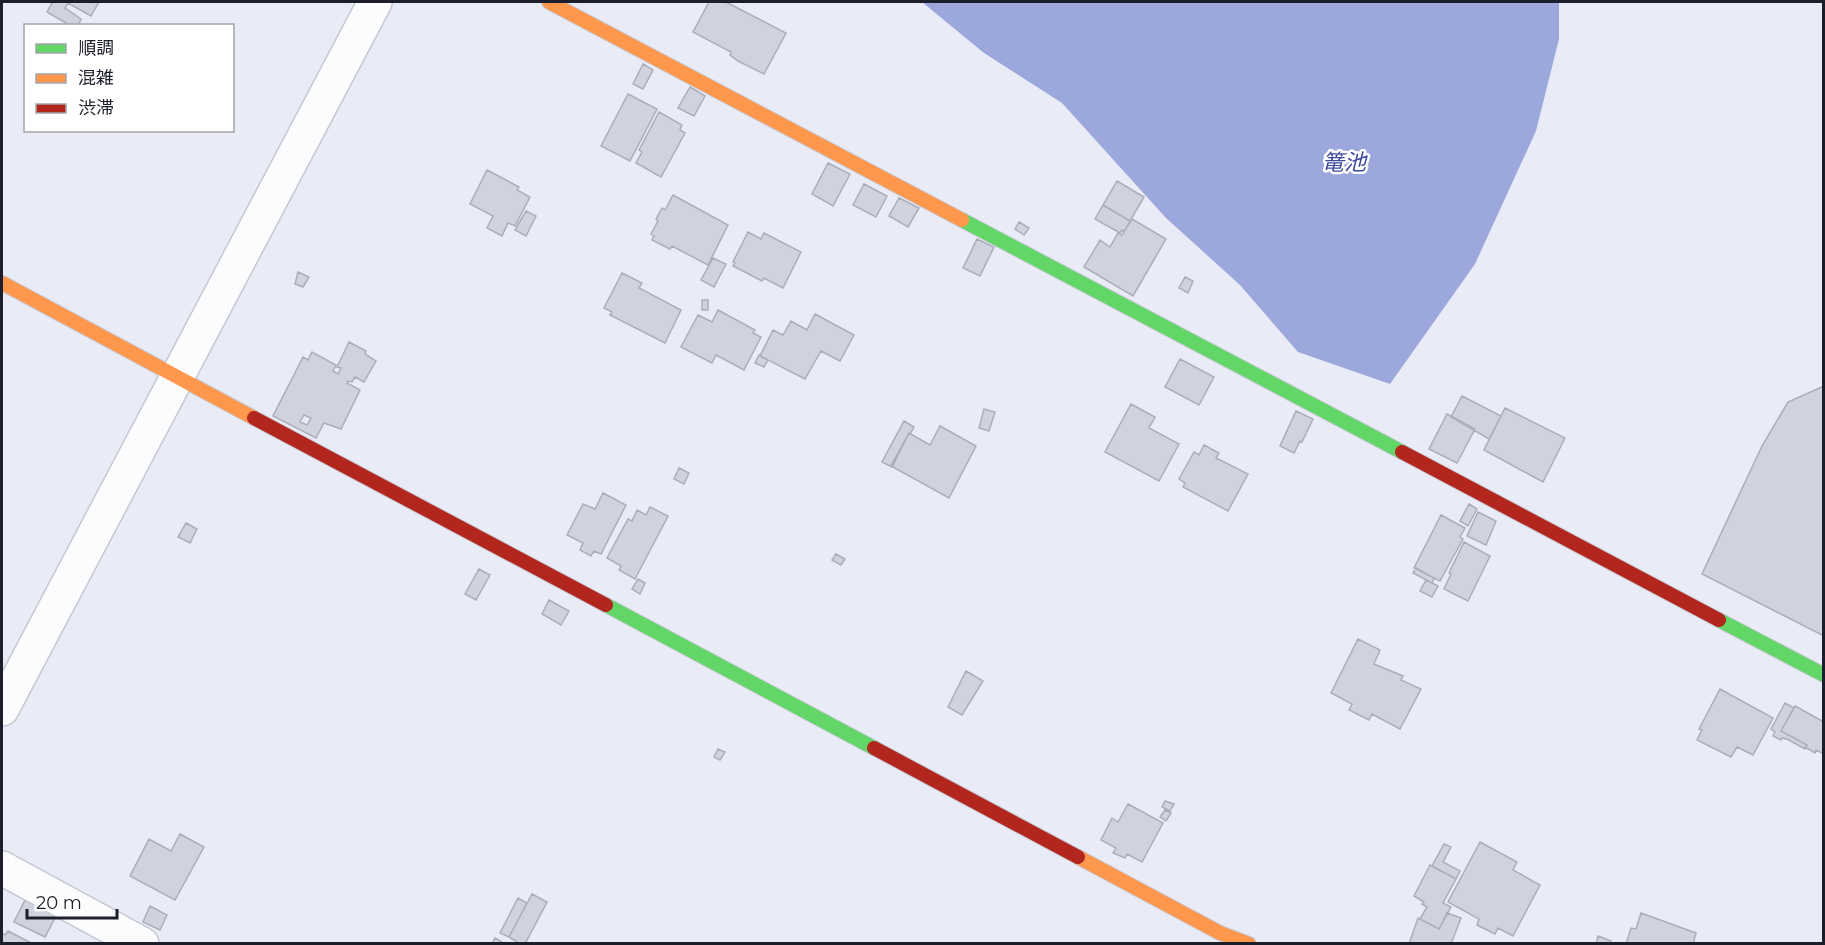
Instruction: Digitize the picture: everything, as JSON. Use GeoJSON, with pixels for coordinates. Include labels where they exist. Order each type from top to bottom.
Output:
{"type":"FeatureCollection","features":[{"type":"Feature","properties":{"kind":"street"},"geometry":{"type":"LineString","coordinates":[[2,709],[375,2]]}},
{"type":"Feature","properties":{"kind":"street"},"geometry":{"type":"LineString","coordinates":[[549,2],[1824,675]]}},
{"type":"Feature","properties":{"kind":"street"},"geometry":{"type":"LineString","coordinates":[[2,283],[1210,927],[1249,944]]}},
{"type":"Feature","properties":{"kind":"street"},"geometry":{"type":"LineString","coordinates":[[2,868],[142,944]]}},
{"type":"Feature","properties":{"kind":"water","name":"篭池"},"geometry":{"type":"Polygon","coordinates":[[[922,2],[1559,2],[1559,39],[1536,131],[1475,264],[1390,384],[1298,352],[1240,285],[1166,218],[1062,103],[984,53],[922,2]]]}},
{"type":"Feature","properties":{"kind":"building"},"geometry":{"type":"Polygon","coordinates":[[[49,2],[99,2],[91,16],[68,3],[65,8],[81,19],[79,24],[68,24],[47,12],[52,3],[49,2]]]}},
{"type":"Feature","properties":{"kind":"building"},"geometry":{"type":"Polygon","coordinates":[[[709,2],[726,2],[786,33],[764,74],[738,61],[730,55],[731,52],[693,32],[709,2]]]}},
{"type":"Feature","properties":{"kind":"building"},"geometry":{"type":"Polygon","coordinates":[[[643,64],[653,70],[643,89],[633,84],[643,64]]]}},
{"type":"Feature","properties":{"kind":"building"},"geometry":{"type":"Polygon","coordinates":[[[690,87],[705,96],[694,116],[678,108],[690,87]]]}},
{"type":"Feature","properties":{"kind":"building"},"geometry":{"type":"Polygon","coordinates":[[[628,94],[657,109],[630,161],[601,146],[628,94]]]}},
{"type":"Feature","properties":{"kind":"building"},"geometry":{"type":"Polygon","coordinates":[[[659,112],[682,125],[680,130],[685,133],[661,177],[636,163],[642,152],[639,150],[659,112]]]}},
{"type":"Feature","properties":{"kind":"building"},"geometry":{"type":"Polygon","coordinates":[[[828,163],[850,174],[833,206],[812,194],[828,163]]]}},
{"type":"Feature","properties":{"kind":"building"},"geometry":{"type":"Polygon","coordinates":[[[487,170],[519,187],[517,190],[530,197],[515,226],[508,223],[502,236],[487,228],[493,216],[470,204],[487,170]]]}},
{"type":"Feature","properties":{"kind":"building"},"geometry":{"type":"Polygon","coordinates":[[[1117,181],[1144,197],[1130,221],[1103,205],[1117,181]]]}},
{"type":"Feature","properties":{"kind":"building"},"geometry":{"type":"Polygon","coordinates":[[[864,184],[887,196],[876,217],[853,205],[864,184]]]}},
{"type":"Feature","properties":{"kind":"building"},"geometry":{"type":"Polygon","coordinates":[[[673,195],[728,225],[708,265],[672,246],[670,249],[652,240],[654,236],[651,234],[658,221],[656,219],[662,208],[665,210],[673,195]]]}},
{"type":"Feature","properties":{"kind":"building"},"geometry":{"type":"Polygon","coordinates":[[[899,198],[919,208],[908,227],[889,216],[899,198]]]}},
{"type":"Feature","properties":{"kind":"building"},"geometry":{"type":"Polygon","coordinates":[[[1103,205],[1130,221],[1124,232],[1122,230],[1120,233],[1095,219],[1103,205]]]}},
{"type":"Feature","properties":{"kind":"building"},"geometry":{"type":"Polygon","coordinates":[[[526,211],[536,216],[526,236],[515,230],[526,211]]]}},
{"type":"Feature","properties":{"kind":"building"},"geometry":{"type":"Polygon","coordinates":[[[1132,219],[1166,239],[1133,296],[1084,267],[1100,240],[1110,247],[1118,233],[1122,235],[1132,219]]]}},
{"type":"Feature","properties":{"kind":"building"},"geometry":{"type":"Polygon","coordinates":[[[1019,222],[1029,228],[1024,235],[1015,229],[1019,222]]]}},
{"type":"Feature","properties":{"kind":"building"},"geometry":{"type":"Polygon","coordinates":[[[748,232],[761,239],[764,233],[801,252],[783,288],[764,278],[762,281],[733,266],[748,232]]]}},
{"type":"Feature","properties":{"kind":"building"},"geometry":{"type":"Polygon","coordinates":[[[977,239],[994,247],[980,276],[963,268],[977,239]]]}},
{"type":"Feature","properties":{"kind":"building"},"geometry":{"type":"Polygon","coordinates":[[[713,258],[726,264],[714,287],[701,280],[713,258]]]}},
{"type":"Feature","properties":{"kind":"building"},"geometry":{"type":"Polygon","coordinates":[[[298,272],[309,277],[303,287],[295,284],[298,272]]]}},
{"type":"Feature","properties":{"kind":"building"},"geometry":{"type":"Polygon","coordinates":[[[622,273],[642,283],[639,288],[681,310],[665,343],[610,315],[612,312],[604,308],[622,273]]]}},
{"type":"Feature","properties":{"kind":"building"},"geometry":{"type":"Polygon","coordinates":[[[1185,277],[1193,281],[1188,293],[1179,288],[1185,277]]]}},
{"type":"Feature","properties":{"kind":"building"},"geometry":{"type":"Polygon","coordinates":[[[702,300],[708,300],[708,310],[702,310],[702,300]]]}},
{"type":"Feature","properties":{"kind":"building"},"geometry":{"type":"Polygon","coordinates":[[[718,310],[755,330],[753,333],[761,337],[744,370],[716,355],[712,363],[681,347],[698,315],[712,322],[718,310]]]}},
{"type":"Feature","properties":{"kind":"building"},"geometry":{"type":"Polygon","coordinates":[[[815,314],[854,335],[840,361],[821,351],[805,379],[760,356],[773,330],[783,335],[791,321],[807,330],[815,314]]]}},
{"type":"Feature","properties":{"kind":"building"},"geometry":{"type":"Polygon","coordinates":[[[349,342],[366,351],[365,354],[376,361],[364,382],[355,377],[352,382],[348,381],[347,383],[360,390],[341,429],[324,423],[316,438],[273,416],[303,357],[308,360],[312,352],[336,365],[333,371],[338,374],[341,368],[337,367],[349,342]],[[304,415],[300,422],[307,425],[311,418],[304,415]]]}},
{"type":"Feature","properties":{"kind":"building"},"geometry":{"type":"Polygon","coordinates":[[[759,355],[768,360],[764,367],[755,363],[759,355]]]}},
{"type":"Feature","properties":{"kind":"building"},"geometry":{"type":"Polygon","coordinates":[[[1180,359],[1214,377],[1199,405],[1165,387],[1180,359]]]}},
{"type":"Feature","properties":{"kind":"building"},"geometry":{"type":"Polygon","coordinates":[[[1824,386],[1824,636],[1702,574],[1762,446],[1788,402],[1824,386]]]}},
{"type":"Feature","properties":{"kind":"building"},"geometry":{"type":"Polygon","coordinates":[[[1462,396],[1501,416],[1489,439],[1451,417],[1462,396]]]}},
{"type":"Feature","properties":{"kind":"building"},"geometry":{"type":"Polygon","coordinates":[[[1131,404],[1155,417],[1149,428],[1179,444],[1159,481],[1105,452],[1131,404]]]}},
{"type":"Feature","properties":{"kind":"building"},"geometry":{"type":"Polygon","coordinates":[[[1505,408],[1565,438],[1543,482],[1484,450],[1505,408]]]}},
{"type":"Feature","properties":{"kind":"building"},"geometry":{"type":"Polygon","coordinates":[[[984,409],[995,412],[989,431],[979,428],[984,409]]]}},
{"type":"Feature","properties":{"kind":"building"},"geometry":{"type":"Polygon","coordinates":[[[1296,411],[1313,419],[1294,453],[1280,446],[1296,411]]]}},
{"type":"Feature","properties":{"kind":"building"},"geometry":{"type":"Polygon","coordinates":[[[1447,414],[1475,429],[1457,463],[1429,449],[1447,414]]]}},
{"type":"Feature","properties":{"kind":"building"},"geometry":{"type":"Polygon","coordinates":[[[904,421],[914,427],[892,467],[882,462],[904,421]]]}},
{"type":"Feature","properties":{"kind":"building"},"geometry":{"type":"Polygon","coordinates":[[[940,426],[976,446],[949,498],[891,466],[909,433],[930,445],[940,426]]]}},
{"type":"Feature","properties":{"kind":"building"},"geometry":{"type":"Polygon","coordinates":[[[1204,445],[1219,453],[1216,458],[1248,474],[1228,511],[1183,487],[1185,483],[1179,479],[1194,452],[1199,455],[1204,445]]]}},
{"type":"Feature","properties":{"kind":"building"},"geometry":{"type":"Polygon","coordinates":[[[679,468],[689,473],[684,484],[674,479],[679,468]]]}},
{"type":"Feature","properties":{"kind":"building"},"geometry":{"type":"Polygon","coordinates":[[[603,493],[626,505],[601,554],[594,551],[591,556],[580,550],[583,543],[567,535],[583,504],[595,509],[603,493]]]}},
{"type":"Feature","properties":{"kind":"building"},"geometry":{"type":"Polygon","coordinates":[[[1469,504],[1477,509],[1468,526],[1460,521],[1469,504]]]}},
{"type":"Feature","properties":{"kind":"building"},"geometry":{"type":"Polygon","coordinates":[[[650,507],[668,516],[635,579],[619,570],[621,566],[607,558],[628,519],[632,521],[637,510],[646,515],[650,507]]]}},
{"type":"Feature","properties":{"kind":"building"},"geometry":{"type":"Polygon","coordinates":[[[1478,512],[1496,521],[1486,545],[1467,536],[1478,512]]]}},
{"type":"Feature","properties":{"kind":"building"},"geometry":{"type":"Polygon","coordinates":[[[1441,515],[1465,528],[1460,537],[1463,539],[1440,581],[1414,568],[1441,515]]]}},
{"type":"Feature","properties":{"kind":"building"},"geometry":{"type":"Polygon","coordinates":[[[186,523],[197,529],[190,543],[178,537],[186,523]]]}},
{"type":"Feature","properties":{"kind":"building"},"geometry":{"type":"Polygon","coordinates":[[[1464,542],[1490,556],[1468,601],[1444,589],[1464,542]]]}},
{"type":"Feature","properties":{"kind":"building"},"geometry":{"type":"Polygon","coordinates":[[[836,554],[845,559],[841,565],[832,560],[836,554]]]}},
{"type":"Feature","properties":{"kind":"building"},"geometry":{"type":"Polygon","coordinates":[[[1416,568],[1434,578],[1432,583],[1413,573],[1416,568]]]}},
{"type":"Feature","properties":{"kind":"building"},"geometry":{"type":"Polygon","coordinates":[[[479,569],[490,575],[476,600],[465,594],[479,569]]]}},
{"type":"Feature","properties":{"kind":"building"},"geometry":{"type":"Polygon","coordinates":[[[638,579],[645,583],[640,594],[632,589],[638,579]]]}},
{"type":"Feature","properties":{"kind":"building"},"geometry":{"type":"Polygon","coordinates":[[[1426,580],[1438,586],[1432,597],[1420,591],[1426,580]]]}},
{"type":"Feature","properties":{"kind":"building"},"geometry":{"type":"Polygon","coordinates":[[[549,600],[569,611],[561,625],[542,614],[549,600]]]}},
{"type":"Feature","properties":{"kind":"building"},"geometry":{"type":"Polygon","coordinates":[[[1358,639],[1380,650],[1374,664],[1403,676],[1401,680],[1421,689],[1400,729],[1372,714],[1369,720],[1349,710],[1352,704],[1331,693],[1358,639]]]}},
{"type":"Feature","properties":{"kind":"building"},"geometry":{"type":"Polygon","coordinates":[[[966,671],[983,681],[962,715],[948,707],[966,671]]]}},
{"type":"Feature","properties":{"kind":"building"},"geometry":{"type":"Polygon","coordinates":[[[1720,689],[1773,718],[1753,755],[1737,747],[1731,757],[1697,740],[1702,730],[1699,729],[1720,689]]]}},
{"type":"Feature","properties":{"kind":"building"},"geometry":{"type":"Polygon","coordinates":[[[1785,703],[1794,708],[1781,731],[1807,745],[1805,749],[1787,739],[1782,738],[1781,740],[1773,736],[1775,732],[1771,729],[1785,703]]]}},
{"type":"Feature","properties":{"kind":"building"},"geometry":{"type":"Polygon","coordinates":[[[1795,706],[1824,722],[1824,754],[1816,750],[1815,753],[1805,747],[1807,745],[1781,731],[1795,706]]]}},
{"type":"Feature","properties":{"kind":"building"},"geometry":{"type":"Polygon","coordinates":[[[718,749],[725,752],[720,760],[714,757],[718,749]]]}},
{"type":"Feature","properties":{"kind":"building"},"geometry":{"type":"Polygon","coordinates":[[[1165,801],[1174,804],[1170,811],[1162,807],[1165,801]]]}},
{"type":"Feature","properties":{"kind":"building"},"geometry":{"type":"Polygon","coordinates":[[[1128,804],[1163,823],[1142,862],[1127,854],[1125,858],[1113,853],[1116,848],[1101,840],[1112,818],[1118,822],[1128,804]]]}},
{"type":"Feature","properties":{"kind":"building"},"geometry":{"type":"Polygon","coordinates":[[[1165,810],[1171,813],[1166,821],[1160,817],[1165,810]]]}},
{"type":"Feature","properties":{"kind":"building"},"geometry":{"type":"Polygon","coordinates":[[[180,834],[204,847],[175,900],[130,876],[149,839],[171,851],[180,834]]]}},
{"type":"Feature","properties":{"kind":"building"},"geometry":{"type":"Polygon","coordinates":[[[1480,842],[1517,862],[1513,870],[1540,885],[1513,936],[1498,928],[1495,934],[1477,925],[1479,919],[1448,902],[1480,842]]]}},
{"type":"Feature","properties":{"kind":"building"},"geometry":{"type":"Polygon","coordinates":[[[1444,844],[1451,847],[1443,862],[1460,871],[1456,879],[1432,866],[1444,844]]]}},
{"type":"Feature","properties":{"kind":"building"},"geometry":{"type":"Polygon","coordinates":[[[1430,865],[1456,879],[1443,903],[1451,907],[1439,929],[1420,919],[1427,907],[1422,904],[1424,902],[1414,896],[1430,865]]]}},
{"type":"Feature","properties":{"kind":"building"},"geometry":{"type":"Polygon","coordinates":[[[532,894],[547,902],[525,944],[520,944],[509,937],[532,894]]]}},
{"type":"Feature","properties":{"kind":"building"},"geometry":{"type":"Polygon","coordinates":[[[518,898],[527,903],[509,937],[500,933],[518,898]]]}},
{"type":"Feature","properties":{"kind":"building"},"geometry":{"type":"Polygon","coordinates":[[[25,900],[56,916],[45,937],[14,922],[25,900]]]}},
{"type":"Feature","properties":{"kind":"building"},"geometry":{"type":"Polygon","coordinates":[[[150,906],[167,915],[160,930],[143,922],[150,906]]]}},
{"type":"Feature","properties":{"kind":"building"},"geometry":{"type":"Polygon","coordinates":[[[1447,913],[1461,918],[1451,944],[1409,944],[1418,918],[1439,929],[1447,913]]]}},
{"type":"Feature","properties":{"kind":"building"},"geometry":{"type":"Polygon","coordinates":[[[1641,913],[1696,933],[1693,944],[1626,944],[1631,928],[1636,929],[1641,913]]]}},
{"type":"Feature","properties":{"kind":"building"},"geometry":{"type":"Polygon","coordinates":[[[8,931],[33,944],[2,944],[2,933],[5,935],[8,931]]]}},
{"type":"Feature","properties":{"kind":"building"},"geometry":{"type":"Polygon","coordinates":[[[1598,936],[1611,941],[1610,944],[1596,944],[1598,936]]]}},
{"type":"Feature","properties":{"kind":"building"},"geometry":{"type":"Polygon","coordinates":[[[495,938],[505,944],[492,944],[495,938]]]}},
{"type":"Feature","properties":{"kind":"traffic: fast"},"geometry":{"type":"LineString","coordinates":[[962,220],[1402,452]]}},
{"type":"Feature","properties":{"kind":"traffic: fast"},"geometry":{"type":"LineString","coordinates":[[606,605],[874,748]]}},
{"type":"Feature","properties":{"kind":"traffic: fast"},"geometry":{"type":"LineString","coordinates":[[1719,620],[1824,675]]}},
{"type":"Feature","properties":{"kind":"traffic: slow"},"geometry":{"type":"LineString","coordinates":[[549,2],[962,220]]}},
{"type":"Feature","properties":{"kind":"traffic: slow"},"geometry":{"type":"LineString","coordinates":[[2,283],[254,418]]}},
{"type":"Feature","properties":{"kind":"traffic: slow"},"geometry":{"type":"LineString","coordinates":[[1078,857],[1220,933],[1249,944]]}},
{"type":"Feature","properties":{"kind":"traffic: jam"},"geometry":{"type":"LineString","coordinates":[[254,418],[606,605]]}},
{"type":"Feature","properties":{"kind":"traffic: jam"},"geometry":{"type":"LineString","coordinates":[[1402,452],[1719,620]]}},
{"type":"Feature","properties":{"kind":"traffic: jam"},"geometry":{"type":"LineString","coordinates":[[874,748],[1078,857]]}}]}
